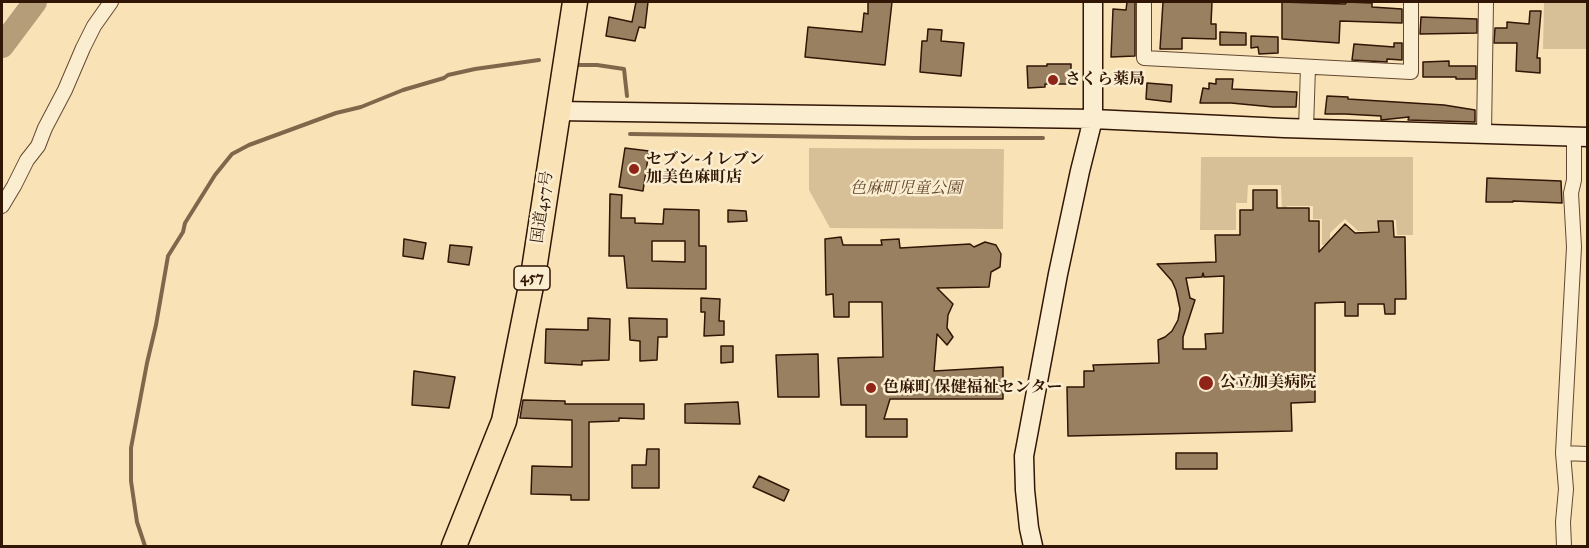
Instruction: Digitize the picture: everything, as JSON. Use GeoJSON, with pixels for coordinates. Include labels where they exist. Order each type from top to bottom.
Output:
{"type":"FeatureCollection","features":[{"type":"Feature","properties":{"kind":"highway","name":"国道457号"},"geometry":{"type":"LineString","coordinates":[[454,546],[504,421],[533,276],[575,2]]}},
{"type":"Feature","properties":{"kind":"street"},"geometry":{"type":"LineString","coordinates":[[2,206],[27,160],[38,146],[94,26],[111,2]]}},
{"type":"Feature","properties":{"kind":"street"},"geometry":{"type":"LineString","coordinates":[[1033,546],[1025,490],[1024,456],[1057,280],[1093,119],[1093,2]]}},
{"type":"Feature","properties":{"kind":"street"},"geometry":{"type":"LineString","coordinates":[[1144,2],[1144,58],[1411,72],[1411,2]]}},
{"type":"Feature","properties":{"kind":"street"},"geometry":{"type":"LineString","coordinates":[[1484,134],[1486,2]]}},
{"type":"Feature","properties":{"kind":"street"},"geometry":{"type":"LineString","coordinates":[[1306,129],[1308,67]]}},
{"type":"Feature","properties":{"kind":"street"},"geometry":{"type":"LineString","coordinates":[[557,111],[1093,119],[1306,129],[1580,137],[1575,180],[1571,193],[1574,247],[1563,453],[1566,489],[1563,522],[1564,546]]}},
{"type":"Feature","properties":{"kind":"street"},"geometry":{"type":"LineString","coordinates":[[1563,453],[1587,454]]}},
{"type":"Feature","properties":{"kind":"green space"},"geometry":{"type":"Polygon","coordinates":[[[1544,2],[1587,2],[1587,49],[1543,49],[1544,2]]]}},
{"type":"Feature","properties":{"kind":"green space","name":"色麻町児童公園"},"geometry":{"type":"Polygon","coordinates":[[[809,148],[1004,149],[1003,229],[830,228],[809,190],[809,148]]]}},
{"type":"Feature","properties":{"kind":"green space"},"geometry":{"type":"Polygon","coordinates":[[[1201,157],[1413,157],[1413,235],[1397,235],[1396,220],[1378,220],[1378,231],[1358,231],[1345,219],[1330,233],[1330,244],[1322,245],[1322,219],[1313,219],[1313,206],[1287,206],[1287,213],[1282,213],[1281,185],[1248,185],[1247,203],[1236,203],[1236,230],[1200,230],[1201,157]]]}},
{"type":"Feature","properties":{"kind":"building"},"geometry":{"type":"Polygon","coordinates":[[[636,2],[648,2],[645,28],[639,27],[635,41],[606,36],[609,17],[632,22],[636,2]]]}},
{"type":"Feature","properties":{"kind":"building"},"geometry":{"type":"Polygon","coordinates":[[[868,2],[892,2],[885,65],[805,57],[808,27],[862,32],[864,13],[868,14],[868,2]]]}},
{"type":"Feature","properties":{"kind":"building"},"geometry":{"type":"Polygon","coordinates":[[[1127,2],[1135,2],[1135,56],[1111,57],[1113,9],[1126,10],[1127,2]]]}},
{"type":"Feature","properties":{"kind":"building"},"geometry":{"type":"Polygon","coordinates":[[[1163,2],[1212,2],[1211,24],[1216,24],[1216,39],[1182,38],[1182,49],[1160,49],[1163,2]]]}},
{"type":"Feature","properties":{"kind":"building"},"geometry":{"type":"Polygon","coordinates":[[[1282,2],[1372,3],[1372,7],[1402,9],[1402,23],[1340,21],[1339,43],[1282,39],[1282,2]]]}},
{"type":"Feature","properties":{"kind":"building"},"geometry":{"type":"Polygon","coordinates":[[[1530,11],[1541,11],[1537,58],[1540,58],[1540,73],[1516,71],[1517,43],[1494,43],[1495,28],[1507,28],[1507,22],[1529,24],[1530,11]]]}},
{"type":"Feature","properties":{"kind":"building"},"geometry":{"type":"Polygon","coordinates":[[[1421,17],[1477,19],[1477,33],[1420,34],[1421,17]]]}},
{"type":"Feature","properties":{"kind":"building"},"geometry":{"type":"Polygon","coordinates":[[[928,29],[942,30],[941,41],[964,43],[961,76],[920,72],[922,41],[927,41],[928,29]]]}},
{"type":"Feature","properties":{"kind":"building"},"geometry":{"type":"Polygon","coordinates":[[[1220,32],[1246,33],[1246,45],[1220,45],[1220,32]]]}},
{"type":"Feature","properties":{"kind":"building"},"geometry":{"type":"Polygon","coordinates":[[[1251,36],[1278,37],[1278,53],[1259,54],[1258,47],[1251,48],[1251,36]]]}},
{"type":"Feature","properties":{"kind":"building"},"geometry":{"type":"Polygon","coordinates":[[[1394,43],[1402,43],[1402,60],[1387,59],[1387,62],[1352,60],[1354,44],[1394,47],[1394,43]]]}},
{"type":"Feature","properties":{"kind":"building"},"geometry":{"type":"Polygon","coordinates":[[[1449,61],[1449,66],[1476,66],[1476,79],[1423,77],[1423,62],[1449,61]]]}},
{"type":"Feature","properties":{"kind":"building"},"geometry":{"type":"Polygon","coordinates":[[[1047,64],[1071,64],[1071,78],[1068,84],[1045,84],[1045,87],[1028,88],[1027,66],[1047,66],[1047,64]]]}},
{"type":"Feature","properties":{"kind":"building"},"geometry":{"type":"Polygon","coordinates":[[[1216,79],[1233,79],[1232,89],[1297,92],[1296,107],[1200,103],[1203,88],[1209,89],[1209,83],[1216,84],[1216,79]]]}},
{"type":"Feature","properties":{"kind":"building"},"geometry":{"type":"Polygon","coordinates":[[[1147,83],[1172,85],[1171,102],[1146,99],[1147,83]]]}},
{"type":"Feature","properties":{"kind":"building"},"geometry":{"type":"Polygon","coordinates":[[[1327,96],[1444,105],[1475,110],[1475,122],[1408,120],[1409,117],[1381,120],[1381,116],[1325,114],[1327,96]]]}},
{"type":"Feature","properties":{"kind":"building","name":"セブン-イレブン 加美色麻町店"},"geometry":{"type":"Polygon","coordinates":[[[625,148],[649,151],[643,191],[619,187],[625,148]]]}},
{"type":"Feature","properties":{"kind":"building"},"geometry":{"type":"Polygon","coordinates":[[[1487,178],[1561,181],[1562,203],[1486,202],[1487,178]]]}},
{"type":"Feature","properties":{"kind":"building"},"geometry":{"type":"Polygon","coordinates":[[[1253,190],[1277,190],[1277,208],[1309,208],[1309,221],[1319,221],[1319,252],[1345,224],[1355,233],[1379,232],[1378,221],[1393,221],[1394,237],[1405,237],[1406,299],[1395,299],[1395,314],[1385,314],[1384,304],[1358,304],[1358,316],[1345,316],[1345,302],[1315,303],[1315,402],[1291,403],[1292,431],[1068,436],[1067,387],[1084,387],[1084,371],[1094,371],[1093,365],[1159,363],[1158,340],[1172,331],[1178,320],[1180,309],[1172,281],[1157,264],[1216,262],[1215,235],[1240,235],[1240,210],[1253,210],[1253,190]],[[1203,273],[1202,277],[1186,278],[1190,298],[1195,300],[1183,337],[1183,349],[1206,349],[1205,334],[1223,333],[1224,276],[1204,277],[1203,273]]]}},
{"type":"Feature","properties":{"kind":"building"},"geometry":{"type":"Polygon","coordinates":[[[610,194],[622,195],[621,218],[635,218],[635,223],[663,224],[664,209],[699,210],[699,246],[706,246],[706,289],[627,288],[624,256],[609,256],[610,194]],[[652,241],[652,261],[685,262],[685,241],[652,241]]]}},
{"type":"Feature","properties":{"kind":"building"},"geometry":{"type":"Polygon","coordinates":[[[728,210],[746,211],[747,221],[728,222],[728,210]]]}},
{"type":"Feature","properties":{"kind":"building"},"geometry":{"type":"Polygon","coordinates":[[[841,237],[843,245],[882,245],[881,240],[899,239],[900,248],[970,244],[974,247],[985,242],[996,245],[1001,254],[1000,267],[991,272],[989,287],[937,288],[953,304],[948,315],[947,328],[953,337],[947,345],[937,334],[934,371],[1003,367],[1003,399],[890,399],[884,419],[907,419],[907,437],[866,437],[866,405],[841,405],[838,358],[883,357],[882,302],[849,302],[849,317],[834,317],[833,294],[826,295],[825,239],[841,237]]]}},
{"type":"Feature","properties":{"kind":"building"},"geometry":{"type":"Polygon","coordinates":[[[404,239],[426,243],[423,259],[403,256],[404,239]]]}},
{"type":"Feature","properties":{"kind":"building"},"geometry":{"type":"Polygon","coordinates":[[[450,245],[472,247],[469,265],[448,262],[450,245]]]}},
{"type":"Feature","properties":{"kind":"building"},"geometry":{"type":"Polygon","coordinates":[[[701,298],[720,299],[719,321],[724,321],[724,335],[704,336],[705,312],[701,312],[701,298]]]}},
{"type":"Feature","properties":{"kind":"building"},"geometry":{"type":"Polygon","coordinates":[[[588,318],[610,319],[609,360],[582,361],[582,365],[545,363],[546,329],[588,330],[588,318]]]}},
{"type":"Feature","properties":{"kind":"building"},"geometry":{"type":"Polygon","coordinates":[[[629,318],[667,319],[667,337],[658,337],[657,360],[640,361],[640,341],[630,340],[629,318]]]}},
{"type":"Feature","properties":{"kind":"building"},"geometry":{"type":"Polygon","coordinates":[[[721,346],[733,346],[733,362],[721,363],[721,346]]]}},
{"type":"Feature","properties":{"kind":"building"},"geometry":{"type":"Polygon","coordinates":[[[818,354],[819,397],[778,397],[776,355],[818,354]]]}},
{"type":"Feature","properties":{"kind":"building"},"geometry":{"type":"Polygon","coordinates":[[[414,371],[455,377],[449,408],[412,405],[414,371]]]}},
{"type":"Feature","properties":{"kind":"building"},"geometry":{"type":"Polygon","coordinates":[[[523,400],[565,401],[565,404],[644,404],[644,419],[619,418],[619,421],[589,422],[589,500],[571,500],[571,495],[531,494],[532,466],[572,467],[572,420],[520,418],[523,400]]]}},
{"type":"Feature","properties":{"kind":"building"},"geometry":{"type":"Polygon","coordinates":[[[738,402],[740,424],[685,423],[685,404],[738,402]]]}},
{"type":"Feature","properties":{"kind":"building"},"geometry":{"type":"Polygon","coordinates":[[[647,449],[659,449],[659,488],[632,488],[632,465],[646,465],[647,449]]]}},
{"type":"Feature","properties":{"kind":"building"},"geometry":{"type":"Polygon","coordinates":[[[1176,453],[1217,453],[1217,469],[1176,469],[1176,453]]]}},
{"type":"Feature","properties":{"kind":"building"},"geometry":{"type":"Polygon","coordinates":[[[759,476],[789,490],[784,501],[753,487],[759,476]]]}},
{"type":"Feature","properties":{"kind":"waterway"},"geometry":{"type":"LineString","coordinates":[[2,46],[35,2]]}},
{"type":"Feature","properties":{"kind":"waterway"},"geometry":{"type":"LineString","coordinates":[[145,546],[137,522],[131,481],[131,448],[168,256],[183,232],[185,223],[215,175],[232,154],[249,145],[336,113],[361,107],[448,75],[539,60]]}},
{"type":"Feature","properties":{"kind":"waterway"},"geometry":{"type":"LineString","coordinates":[[574,65],[597,65],[624,69],[627,96]]}},
{"type":"Feature","properties":{"kind":"waterway"},"geometry":{"type":"LineString","coordinates":[[630,134],[1043,138]]}},
{"type":"Feature","properties":{"kind":"place","name":"さくら薬局"},"geometry":{"type":"Point","coordinates":[1053,80]}},
{"type":"Feature","properties":{"kind":"place","name":"セブン-イレブン 加美色麻町店"},"geometry":{"type":"Point","coordinates":[634,169]}},
{"type":"Feature","properties":{"kind":"place","name":"公立加美病院"},"geometry":{"type":"Point","coordinates":[1206,383]}},
{"type":"Feature","properties":{"kind":"place","name":"色麻町 保健福祉センター"},"geometry":{"type":"Point","coordinates":[871,388]}}]}
